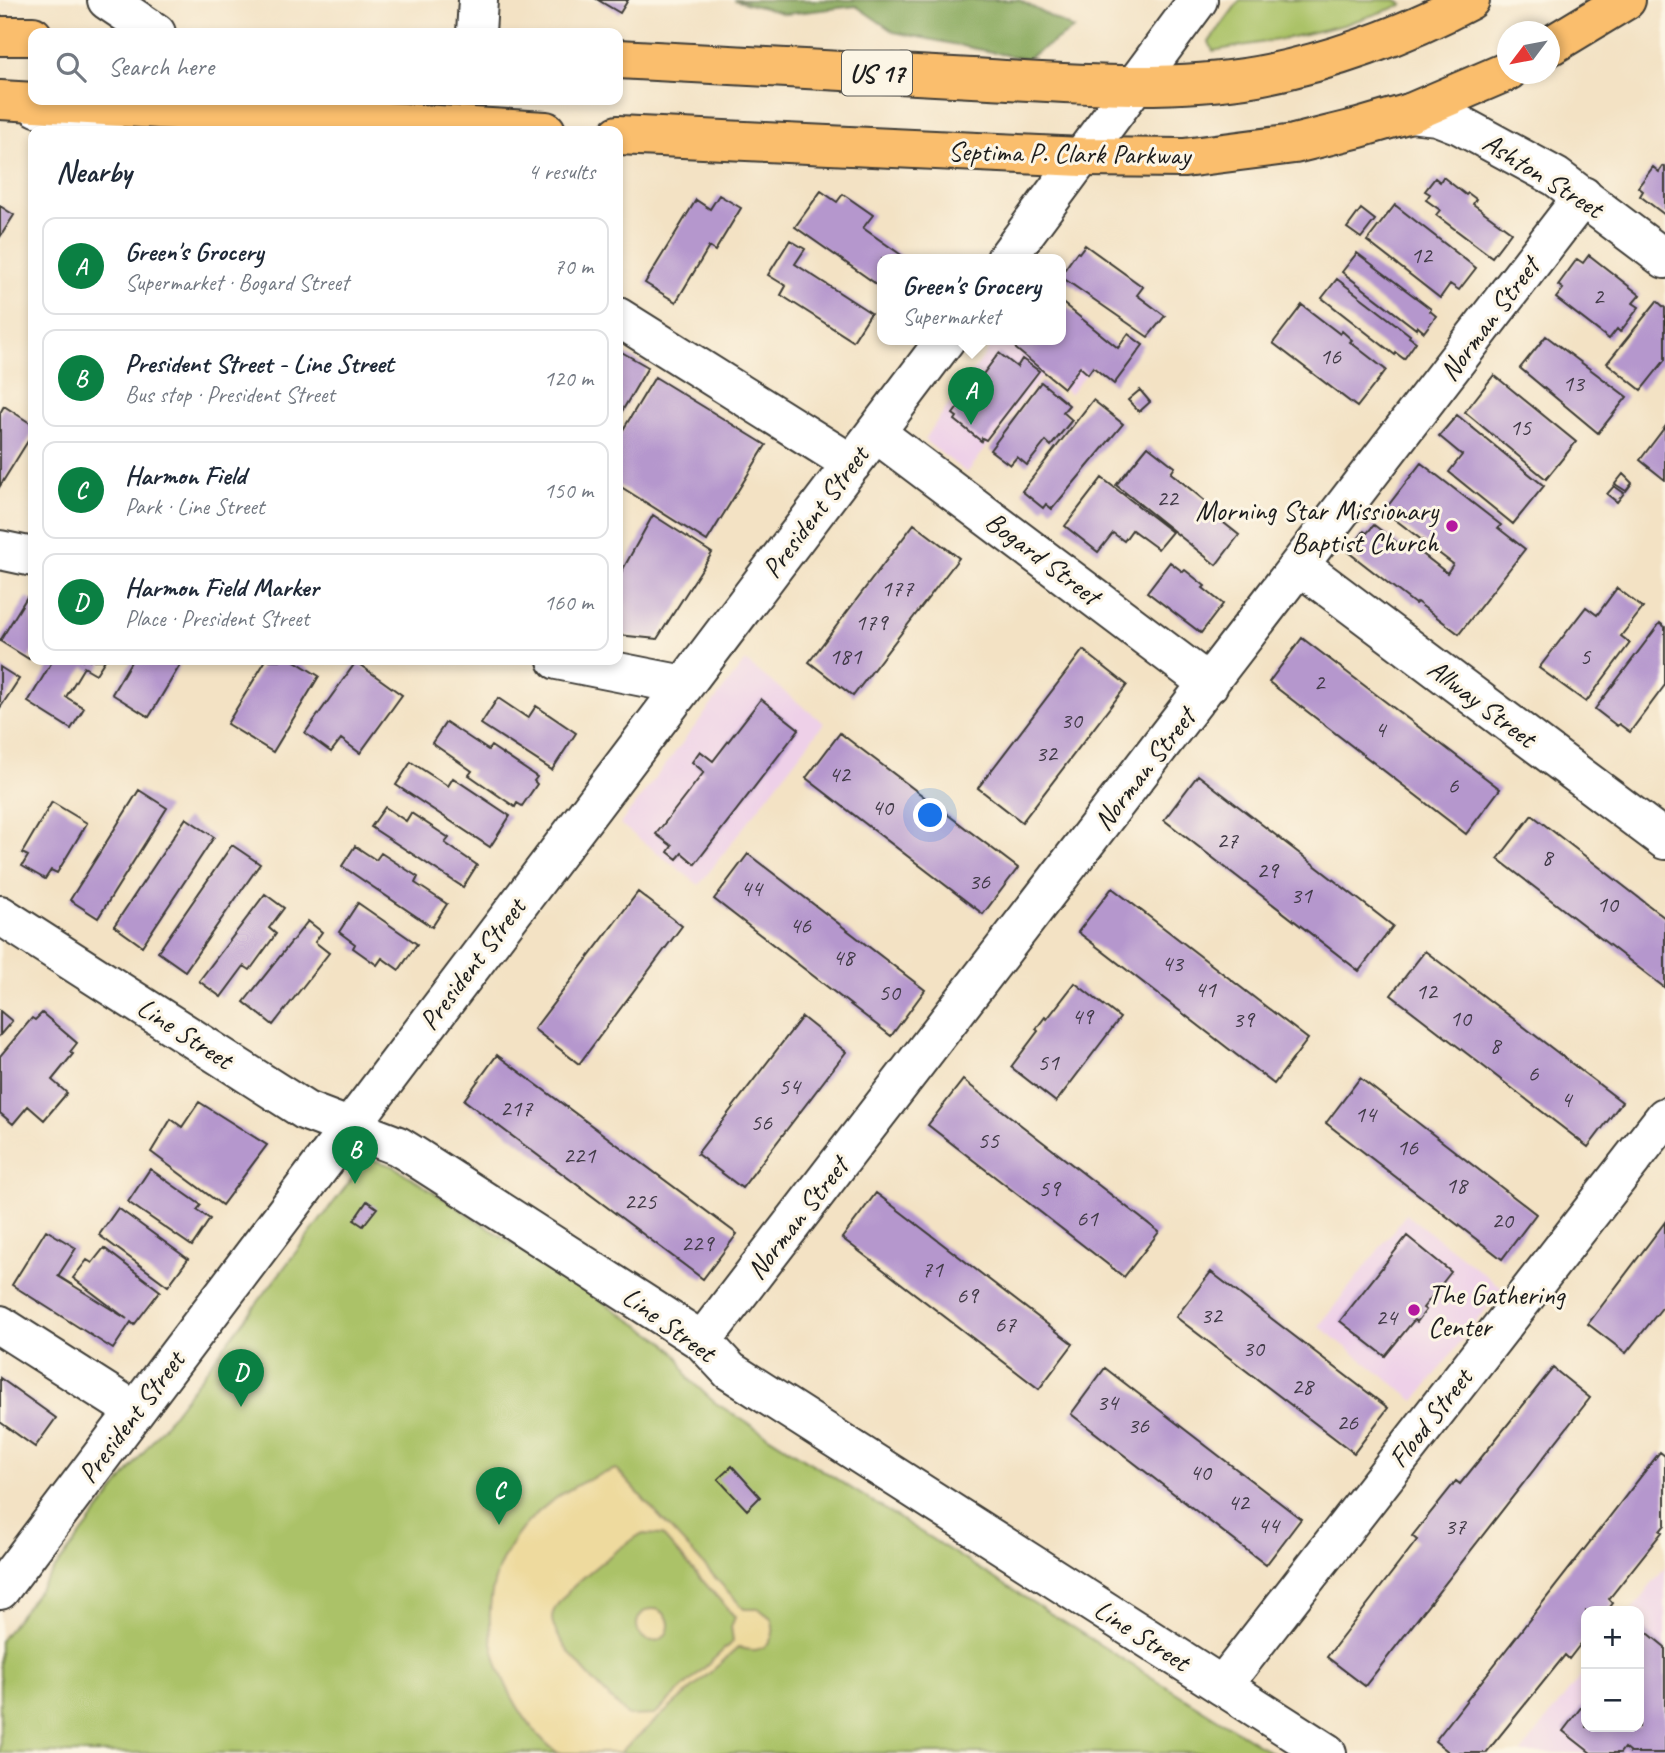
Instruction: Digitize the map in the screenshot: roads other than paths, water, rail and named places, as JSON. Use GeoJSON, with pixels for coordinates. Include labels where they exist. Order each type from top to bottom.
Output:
{"type":"FeatureCollection","features":[{"type":"Feature","properties":{"kind":"highway","name":"US 17"},"geometry":{"type":"LineString","coordinates":[[623,59],[1136,85],[1257,76],[1336,55],[1402,32],[1470,0]]}},
{"type":"Feature","properties":{"kind":"highway"},"geometry":{"type":"LineString","coordinates":[[1560,39],[1626,0]]}},
{"type":"Feature","properties":{"kind":"highway"},"geometry":{"type":"LineString","coordinates":[[0,36],[28,36]]}},
{"type":"Feature","properties":{"kind":"highway","name":"Septima P. Clark Parkway"},"geometry":{"type":"LineString","coordinates":[[623,135],[1082,157],[1184,158],[1294,144],[1410,113],[1497,75]]}},
{"type":"Feature","properties":{"kind":"highway"},"geometry":{"type":"LineString","coordinates":[[9,100],[28,101]]}},
{"type":"Feature","properties":{"kind":"highway"},"geometry":{"type":"LineString","coordinates":[[80,105],[377,126]]}},
{"type":"Feature","properties":{"kind":"street"},"geometry":{"type":"LineString","coordinates":[[107,0],[149,28]]}},
{"type":"Feature","properties":{"kind":"street"},"geometry":{"type":"LineString","coordinates":[[476,28],[478,0]]}},
{"type":"Feature","properties":{"kind":"street"},"geometry":{"type":"LineString","coordinates":[[1010,254],[1198,0]]}},
{"type":"Feature","properties":{"kind":"street"},"geometry":{"type":"LineString","coordinates":[[9,100],[89,126]]}},
{"type":"Feature","properties":{"kind":"street","name":"Ashton Street"},"geometry":{"type":"LineString","coordinates":[[1410,113],[1437,116],[1460,125],[1556,177],[1665,259]]}},
{"type":"Feature","properties":{"kind":"street","name":"Norman Street"},"geometry":{"type":"LineString","coordinates":[[702,1340],[1583,196]]}},
{"type":"Feature","properties":{"kind":"street"},"geometry":{"type":"LineString","coordinates":[[623,320],[852,464]]}},
{"type":"Feature","properties":{"kind":"street","name":"President Street"},"geometry":{"type":"LineString","coordinates":[[0,1590],[942,345]]}},
{"type":"Feature","properties":{"kind":"street","name":"Bogard Street"},"geometry":{"type":"LineString","coordinates":[[876,433],[1209,684]]}},
{"type":"Feature","properties":{"kind":"street"},"geometry":{"type":"LineString","coordinates":[[0,550],[28,556]]}},
{"type":"Feature","properties":{"kind":"street","name":"Allway Street"},"geometry":{"type":"LineString","coordinates":[[1300,566],[1665,840]]}},
{"type":"Feature","properties":{"kind":"street"},"geometry":{"type":"LineString","coordinates":[[582,665],[684,685]]}},
{"type":"Feature","properties":{"kind":"street","name":"Line Street"},"geometry":{"type":"LineString","coordinates":[[0,915],[306,1111],[398,1146],[702,1340],[730,1371],[1327,1753]]}},
{"type":"Feature","properties":{"kind":"street","name":"Flood Street"},"geometry":{"type":"LineString","coordinates":[[1222,1686],[1665,1117]]}},
{"type":"Feature","properties":{"kind":"street"},"geometry":{"type":"LineString","coordinates":[[0,1325],[135,1410]]}},
{"type":"Feature","properties":{"kind":"place","name":"Green's Grocery"},"geometry":{"type":"Point","coordinates":[971,425]}},
{"type":"Feature","properties":{"kind":"place","name":"Morning Star Missionary Baptist Church"},"geometry":{"type":"Point","coordinates":[1452,526]}},
{"type":"Feature","properties":{"kind":"place","name":"President Street - Line Street"},"geometry":{"type":"Point","coordinates":[355,1184]}},
{"type":"Feature","properties":{"kind":"place","name":"The Gathering Center"},"geometry":{"type":"Point","coordinates":[1414,1310]}},
{"type":"Feature","properties":{"kind":"place","name":"Harmon Field Marker"},"geometry":{"type":"Point","coordinates":[241,1407]}},
{"type":"Feature","properties":{"kind":"place","name":"Harmon Field"},"geometry":{"type":"Point","coordinates":[499,1525]}}]}
